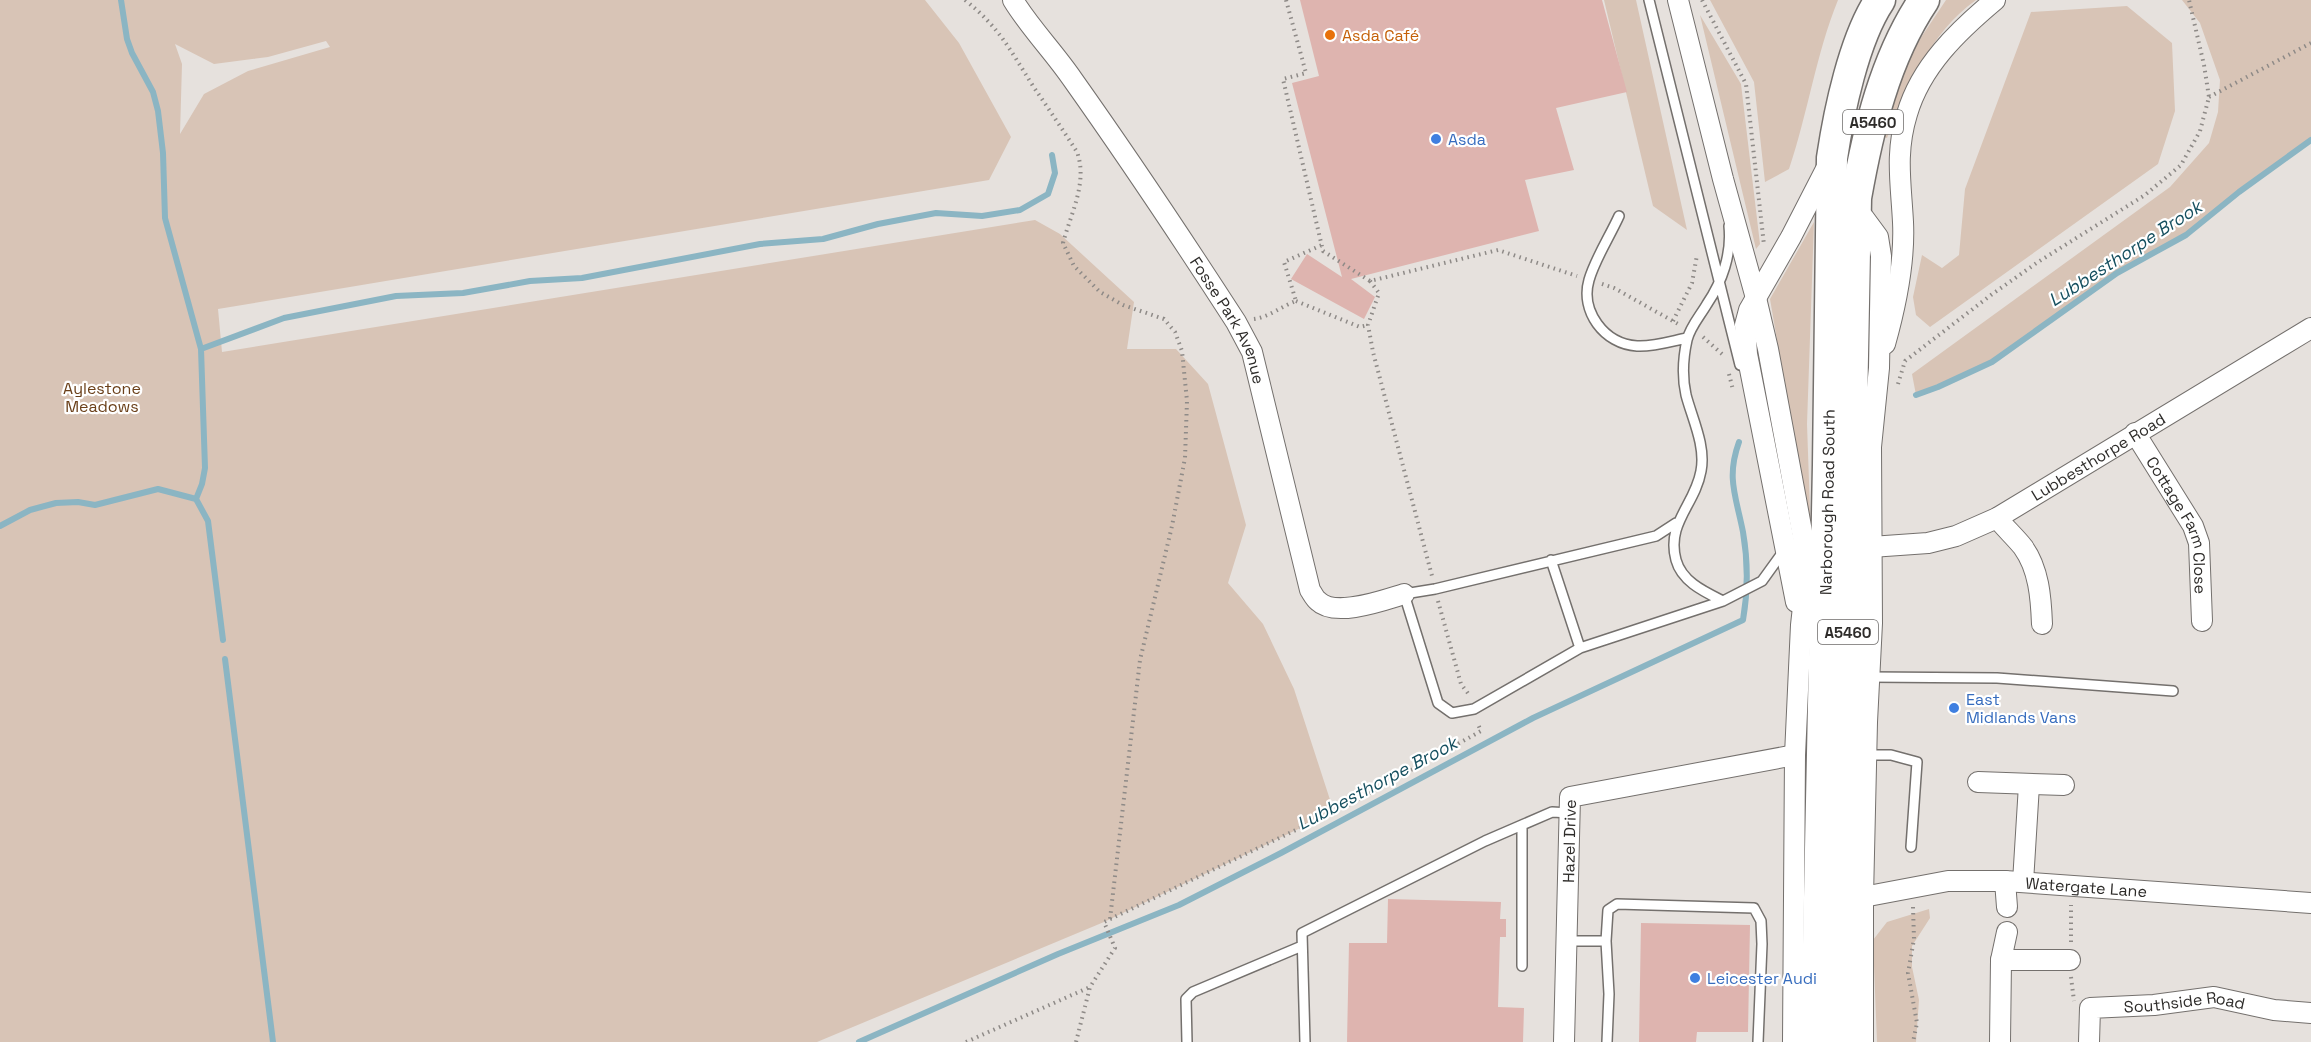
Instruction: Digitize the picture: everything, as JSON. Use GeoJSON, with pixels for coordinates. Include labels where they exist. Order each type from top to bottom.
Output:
{"type":"FeatureCollection","features":[{"type":"Feature","properties":{"kind":"main road","name":"Narborough Road South"},"geometry":{"type":"LineString","coordinates":[[1816,1042],[1833,168],[1837,126],[1857,51],[1880,0]]}},
{"type":"Feature","properties":{"kind":"main road","name":"Narborough Road South"},"geometry":{"type":"LineString","coordinates":[[1840,1042],[1856,210],[1865,147],[1883,86],[1897,51],[1923,0]]}},
{"type":"Feature","properties":{"kind":"street","name":"Fosse Park Avenue"},"geometry":{"type":"LineString","coordinates":[[1012,0],[1100,118],[1236,322],[1252,352],[1310,590],[1318,602],[1339,609],[1404,594]]}},
{"type":"Feature","properties":{"kind":"street","name":"Narborough Road South"},"geometry":{"type":"LineString","coordinates":[[1678,0],[1768,349],[1803,537],[1805,589],[1801,625],[1795,755],[1793,1042]]}},
{"type":"Feature","properties":{"kind":"street"},"geometry":{"type":"LineString","coordinates":[[1879,368],[1894,312],[1899,276],[1903,223],[1898,158],[1907,112],[1916,92],[1938,56],[1953,38],[1995,0]]}},
{"type":"Feature","properties":{"kind":"street","name":"Narborough Road South"},"geometry":{"type":"LineString","coordinates":[[1801,625],[1747,354],[1745,326],[1749,310],[1833,168]]}},
{"type":"Feature","properties":{"kind":"street"},"geometry":{"type":"LineString","coordinates":[[1833,168],[1845,200],[1878,237],[1879,247],[1879,368],[1871,447],[1872,623],[1866,755],[1863,1042]]}},
{"type":"Feature","properties":{"kind":"street","name":"Lubbesthorpe Road"},"geometry":{"type":"LineString","coordinates":[[1871,547],[1928,543],[1956,536],[1997,518],[2311,328]]}},
{"type":"Feature","properties":{"kind":"street","name":"Cottage Farm Close"},"geometry":{"type":"LineString","coordinates":[[2135,433],[2193,526],[2199,543],[2202,621]]}},
{"type":"Feature","properties":{"kind":"street"},"geometry":{"type":"LineString","coordinates":[[1997,518],[2023,548],[2032,566],[2041,595],[2042,624]]}},
{"type":"Feature","properties":{"kind":"street","name":"Hazel Drive"},"geometry":{"type":"LineString","coordinates":[[1563,1042],[1570,797],[1795,755]]}},
{"type":"Feature","properties":{"kind":"street"},"geometry":{"type":"LineString","coordinates":[[1978,782],[2064,785]]}},
{"type":"Feature","properties":{"kind":"street"},"geometry":{"type":"LineString","coordinates":[[2007,907],[2014,882],[2029,785]]}},
{"type":"Feature","properties":{"kind":"street","name":"Watergate Lane"},"geometry":{"type":"LineString","coordinates":[[1863,897],[1948,881],[2014,882],[2311,903]]}},
{"type":"Feature","properties":{"kind":"street"},"geometry":{"type":"LineString","coordinates":[[2000,1042],[2001,960],[2007,932]]}},
{"type":"Feature","properties":{"kind":"street"},"geometry":{"type":"LineString","coordinates":[[2001,960],[2070,960]]}},
{"type":"Feature","properties":{"kind":"street","name":"Southside Road"},"geometry":{"type":"LineString","coordinates":[[2089,1042],[2090,1008],[2154,1005],[2214,997],[2274,1010],[2311,1013]]}},
{"type":"Feature","properties":{"kind":"lane"},"geometry":{"type":"LineString","coordinates":[[1649,0],[1701,214],[1720,282],[1753,428],[1767,456]]}},
{"type":"Feature","properties":{"kind":"lane"},"geometry":{"type":"LineString","coordinates":[[1723,179],[1730,235],[1728,254],[1720,282],[1689,334],[1683,364],[1685,392],[1699,443],[1702,469],[1692,499],[1676,523],[1656,536],[1435,590],[1404,594],[1438,703],[1452,713],[1479,707],[1580,648],[1723,601],[1762,581],[1785,549]]}},
{"type":"Feature","properties":{"kind":"lane"},"geometry":{"type":"LineString","coordinates":[[1619,216],[1589,280],[1588,301],[1595,321],[1607,336],[1622,343],[1637,346],[1689,334]]}},
{"type":"Feature","properties":{"kind":"lane"},"geometry":{"type":"LineString","coordinates":[[1676,523],[1673,548],[1683,575],[1699,588],[1723,601]]}},
{"type":"Feature","properties":{"kind":"lane"},"geometry":{"type":"LineString","coordinates":[[1551,560],[1580,648]]}},
{"type":"Feature","properties":{"kind":"lane"},"geometry":{"type":"LineString","coordinates":[[1869,676],[1997,678],[2173,691]]}},
{"type":"Feature","properties":{"kind":"lane"},"geometry":{"type":"LineString","coordinates":[[1866,755],[1891,755],[1917,762],[1911,847]]}},
{"type":"Feature","properties":{"kind":"lane"},"geometry":{"type":"LineString","coordinates":[[1305,1042],[1302,933],[1485,841],[1552,812],[1570,813]]}},
{"type":"Feature","properties":{"kind":"lane"},"geometry":{"type":"LineString","coordinates":[[1521,825],[1522,966]]}},
{"type":"Feature","properties":{"kind":"lane"},"geometry":{"type":"LineString","coordinates":[[1607,1042],[1609,994],[1605,941],[1608,910],[1617,904],[1754,908],[1761,921],[1762,944],[1758,1042]]}},
{"type":"Feature","properties":{"kind":"lane"},"geometry":{"type":"LineString","coordinates":[[1566,940],[1605,941]]}},
{"type":"Feature","properties":{"kind":"lane"},"geometry":{"type":"LineString","coordinates":[[1187,1042],[1186,999],[1193,992],[1302,946]]}},
{"type":"Feature","properties":{"kind":"path"},"geometry":{"type":"LineString","coordinates":[[964,0],[986,17],[1013,51],[1077,152],[1082,165],[1082,178],[1063,243],[1074,266],[1100,292],[1123,306],[1164,319],[1175,332],[1182,351],[1187,401],[1185,458],[1172,526],[1140,660],[1121,841],[1110,919]]}},
{"type":"Feature","properties":{"kind":"path"},"geometry":{"type":"LineString","coordinates":[[1076,1042],[1090,987],[1114,948],[1104,922],[1348,805],[1481,731],[1476,722],[1484,717],[1461,684],[1373,352],[1368,325],[1378,293],[1370,280],[1323,251],[1283,79],[1306,73],[1286,0]]}},
{"type":"Feature","properties":{"kind":"path"},"geometry":{"type":"LineString","coordinates":[[1896,390],[1905,360],[2038,262],[2145,195],[2181,165],[2200,131],[2209,97],[2189,0]]}},
{"type":"Feature","properties":{"kind":"path"},"geometry":{"type":"LineString","coordinates":[[2209,97],[2311,44]]}},
{"type":"Feature","properties":{"kind":"path"},"geometry":{"type":"LineString","coordinates":[[1296,301],[1284,262],[1322,245]]}},
{"type":"Feature","properties":{"kind":"path"},"geometry":{"type":"LineString","coordinates":[[1370,280],[1497,250],[1614,288],[1672,321],[1689,334],[1705,339],[1725,356]]}},
{"type":"Feature","properties":{"kind":"path"},"geometry":{"type":"LineString","coordinates":[[1672,321],[1692,283],[1697,252]]}},
{"type":"Feature","properties":{"kind":"path"},"geometry":{"type":"LineString","coordinates":[[1236,322],[1262,318],[1296,301],[1360,327],[1368,325]]}},
{"type":"Feature","properties":{"kind":"path"},"geometry":{"type":"LineString","coordinates":[[1912,889],[1914,939],[1908,973],[1917,1023],[1913,1042]]}},
{"type":"Feature","properties":{"kind":"path"},"geometry":{"type":"LineString","coordinates":[[966,1042],[1090,987]]}},
{"type":"Feature","properties":{"kind":"green space","name":"Aylestone Meadows"},"geometry":{"type":"Polygon","coordinates":[[[0,0],[925,0],[959,43],[1011,137],[989,180],[218,309],[222,352],[1035,220],[1060,234],[1134,302],[1127,349],[1176,349],[1208,384],[1246,525],[1228,583],[1263,624],[1294,689],[1334,812],[1104,922],[817,1042],[0,1042],[0,0]],[[326,41],[268,57],[214,64],[175,44],[182,64],[180,134],[204,94],[248,71],[330,47],[326,41]]]}},
{"type":"Feature","properties":{"kind":"green space"},"geometry":{"type":"Polygon","coordinates":[[[1604,0],[1636,0],[1687,230],[1653,206],[1604,0]]]}},
{"type":"Feature","properties":{"kind":"green space"},"geometry":{"type":"Polygon","coordinates":[[[1710,0],[1838,0],[1830,20],[1789,169],[1765,182],[1754,82],[1710,0]]]}},
{"type":"Feature","properties":{"kind":"green space"},"geometry":{"type":"Polygon","coordinates":[[[1946,0],[1976,0],[1945,28],[1933,45],[1912,80],[1887,138],[1882,136],[1900,69],[1946,0]]]}},
{"type":"Feature","properties":{"kind":"green space"},"geometry":{"type":"Polygon","coordinates":[[[2182,0],[2311,0],[2311,140],[2239,192],[2186,235],[2116,273],[1992,362],[1916,395],[1912,374],[2170,187],[2209,143],[2218,112],[2220,80],[2200,23],[2182,0]]]}},
{"type":"Feature","properties":{"kind":"green space"},"geometry":{"type":"Polygon","coordinates":[[[2127,6],[2172,43],[2175,111],[2158,164],[1930,327],[1916,315],[1913,297],[1922,255],[1942,268],[1959,255],[1965,189],[2031,12],[2127,6]]]}},
{"type":"Feature","properties":{"kind":"green space"},"geometry":{"type":"Polygon","coordinates":[[[1700,15],[1741,84],[1760,244],[1756,249],[1700,15]]]}},
{"type":"Feature","properties":{"kind":"green space"},"geometry":{"type":"Polygon","coordinates":[[[1814,222],[1807,424],[1811,539],[1770,299],[1814,222]]]}},
{"type":"Feature","properties":{"kind":"green space"},"geometry":{"type":"Polygon","coordinates":[[[1929,909],[1930,918],[1912,946],[1912,967],[1919,1000],[1916,1042],[1877,1042],[1873,940],[1887,922],[1929,909]]]}},
{"type":"Feature","properties":{"kind":"building","name":"Asda"},"geometry":{"type":"Polygon","coordinates":[[[1300,0],[1602,0],[1627,92],[1556,108],[1574,170],[1525,180],[1539,231],[1351,279],[1375,297],[1364,319],[1291,279],[1307,254],[1342,277],[1292,83],[1319,76],[1300,0]]]}},
{"type":"Feature","properties":{"kind":"building"},"geometry":{"type":"Polygon","coordinates":[[[1388,899],[1501,902],[1500,919],[1506,919],[1506,937],[1500,937],[1498,1007],[1524,1008],[1523,1042],[1347,1042],[1349,943],[1387,943],[1388,899]]]}},
{"type":"Feature","properties":{"kind":"building","name":"Leicester Audi"},"geometry":{"type":"Polygon","coordinates":[[[1641,923],[1750,925],[1748,1032],[1697,1032],[1696,1042],[1639,1042],[1641,923]]]}},
{"type":"Feature","properties":{"kind":"waterway"},"geometry":{"type":"LineString","coordinates":[[121,0],[127,39],[153,92],[158,111],[163,153],[165,218],[201,349]]}},
{"type":"Feature","properties":{"kind":"waterway","name":"Lubbesthorpe Brook"},"geometry":{"type":"LineString","coordinates":[[1916,395],[1992,362],[2117,273],[2186,235],[2239,192],[2311,140]]}},
{"type":"Feature","properties":{"kind":"waterway"},"geometry":{"type":"LineString","coordinates":[[0,526],[30,510],[56,503],[78,502],[95,505],[158,489],[196,499],[205,468],[201,349],[284,318],[396,296],[463,293],[530,281],[582,278],[760,244],[823,239],[878,224],[936,213],[982,216],[1020,210],[1048,194],[1055,173],[1052,155]]}},
{"type":"Feature","properties":{"kind":"waterway","name":"Lubbesthorpe Brook"},"geometry":{"type":"LineString","coordinates":[[859,1042],[1058,954],[1179,905],[1533,718],[1743,620],[1747,565],[1733,477],[1733,466],[1739,442]]}},
{"type":"Feature","properties":{"kind":"waterway"},"geometry":{"type":"LineString","coordinates":[[196,499],[208,521],[223,640]]}},
{"type":"Feature","properties":{"kind":"waterway"},"geometry":{"type":"LineString","coordinates":[[225,659],[273,1042]]}},
{"type":"Feature","properties":{"kind":"place","name":"Asda Café"},"geometry":{"type":"Point","coordinates":[1330,35]}},
{"type":"Feature","properties":{"kind":"place","name":"Asda"},"geometry":{"type":"Point","coordinates":[1436,139]}},
{"type":"Feature","properties":{"kind":"place","name":"East Midlands Vans"},"geometry":{"type":"Point","coordinates":[1954,708]}},
{"type":"Feature","properties":{"kind":"place","name":"Leicester Audi"},"geometry":{"type":"Point","coordinates":[1695,978]}}]}
